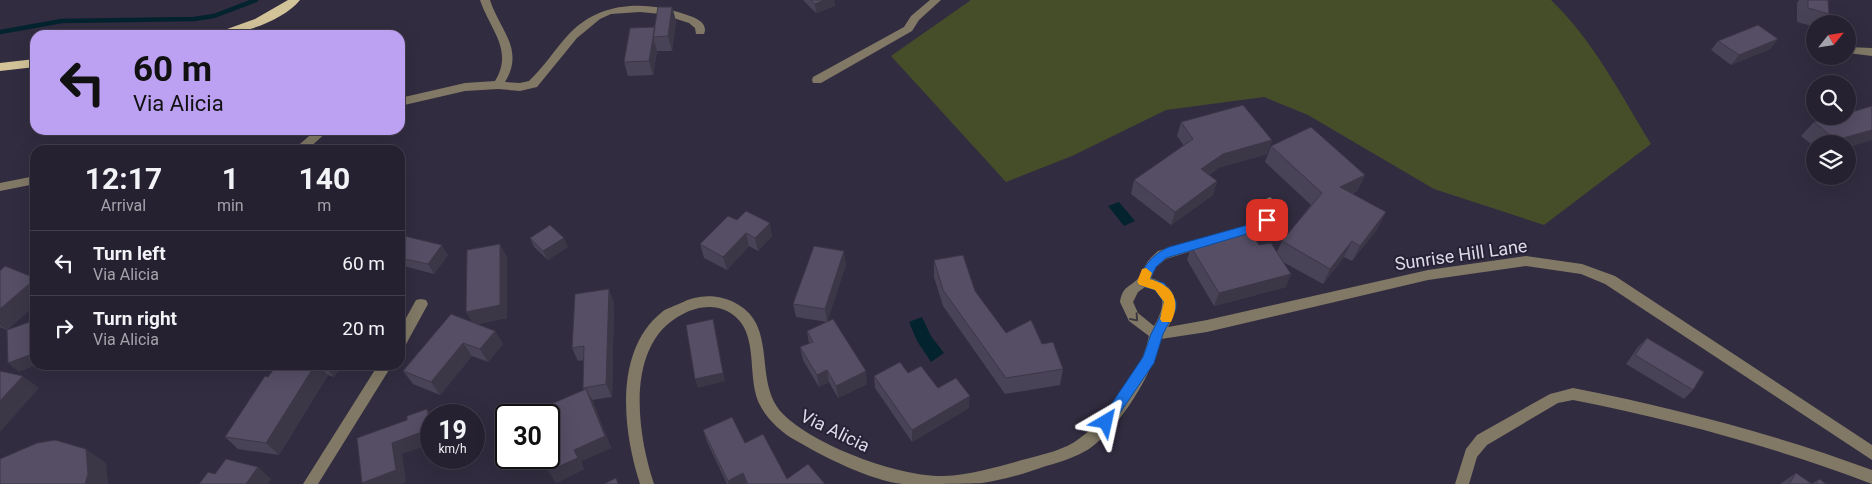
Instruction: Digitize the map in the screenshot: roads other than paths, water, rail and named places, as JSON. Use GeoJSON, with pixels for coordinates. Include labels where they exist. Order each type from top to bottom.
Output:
{"type":"FeatureCollection","features":[{"type":"Feature","properties":{"kind":"main road"},"geometry":{"type":"LineString","coordinates":[[234,30],[266,18],[294,0]]}},
{"type":"Feature","properties":{"kind":"main road"},"geometry":{"type":"LineString","coordinates":[[0,67],[30,64]]}},
{"type":"Feature","properties":{"kind":"street"},"geometry":{"type":"LineString","coordinates":[[485,0],[509,52],[510,63],[498,84]]}},
{"type":"Feature","properties":{"kind":"street"},"geometry":{"type":"LineString","coordinates":[[817,80],[908,29],[915,18],[936,0]]}},
{"type":"Feature","properties":{"kind":"street"},"geometry":{"type":"LineString","coordinates":[[405,101],[466,87],[498,84],[520,87],[533,84],[585,22],[599,12],[620,5],[641,5],[690,19],[700,27],[700,32]]}},
{"type":"Feature","properties":{"kind":"street"},"geometry":{"type":"LineString","coordinates":[[1856,51],[1872,52]]}},
{"type":"Feature","properties":{"kind":"street"},"geometry":{"type":"LineString","coordinates":[[305,145],[318,135]]}},
{"type":"Feature","properties":{"kind":"street"},"geometry":{"type":"LineString","coordinates":[[0,186],[30,181]]}},
{"type":"Feature","properties":{"kind":"street"},"geometry":{"type":"LineString","coordinates":[[1157,334],[1138,323],[1130,313],[1126,303],[1130,291],[1143,282],[1151,264],[1162,255],[1259,226],[1267,220],[1271,213],[1270,202]]}},
{"type":"Feature","properties":{"kind":"street","name":"Sunrise Hill Lane"},"geometry":{"type":"LineString","coordinates":[[1157,334],[1207,326],[1428,275],[1526,261],[1582,270],[1610,280],[1872,452]]}},
{"type":"Feature","properties":{"kind":"street","name":"Via Alicia"},"geometry":{"type":"LineString","coordinates":[[647,484],[633,437],[631,409],[639,363],[648,338],[657,324],[670,314],[691,304],[713,302],[724,304],[738,310],[749,319],[756,337],[757,372],[761,390],[767,404],[786,428],[805,440],[887,476],[918,483],[946,483],[1063,455],[1082,445],[1099,431],[1119,405],[1149,359],[1157,334],[1170,309],[1170,301],[1160,286],[1143,282]]}},
{"type":"Feature","properties":{"kind":"street"},"geometry":{"type":"LineString","coordinates":[[405,333],[421,304]]}},
{"type":"Feature","properties":{"kind":"street"},"geometry":{"type":"LineString","coordinates":[[310,484],[383,370]]}},
{"type":"Feature","properties":{"kind":"street"},"geometry":{"type":"LineString","coordinates":[[1462,484],[1471,454],[1482,440],[1555,398],[1573,394],[1713,425],[1829,460],[1872,477]]}},
{"type":"Feature","properties":{"kind":"water"},"geometry":{"type":"Polygon","coordinates":[[[1119,202],[1135,221],[1124,226],[1108,206],[1119,202]]]}},
{"type":"Feature","properties":{"kind":"water"},"geometry":{"type":"Polygon","coordinates":[[[922,317],[931,336],[944,353],[931,362],[917,341],[909,322],[922,317]]]}},
{"type":"Feature","properties":{"kind":"waterway"},"geometry":{"type":"LineString","coordinates":[[0,32],[62,21],[194,19],[214,16],[256,0]]}}]}
